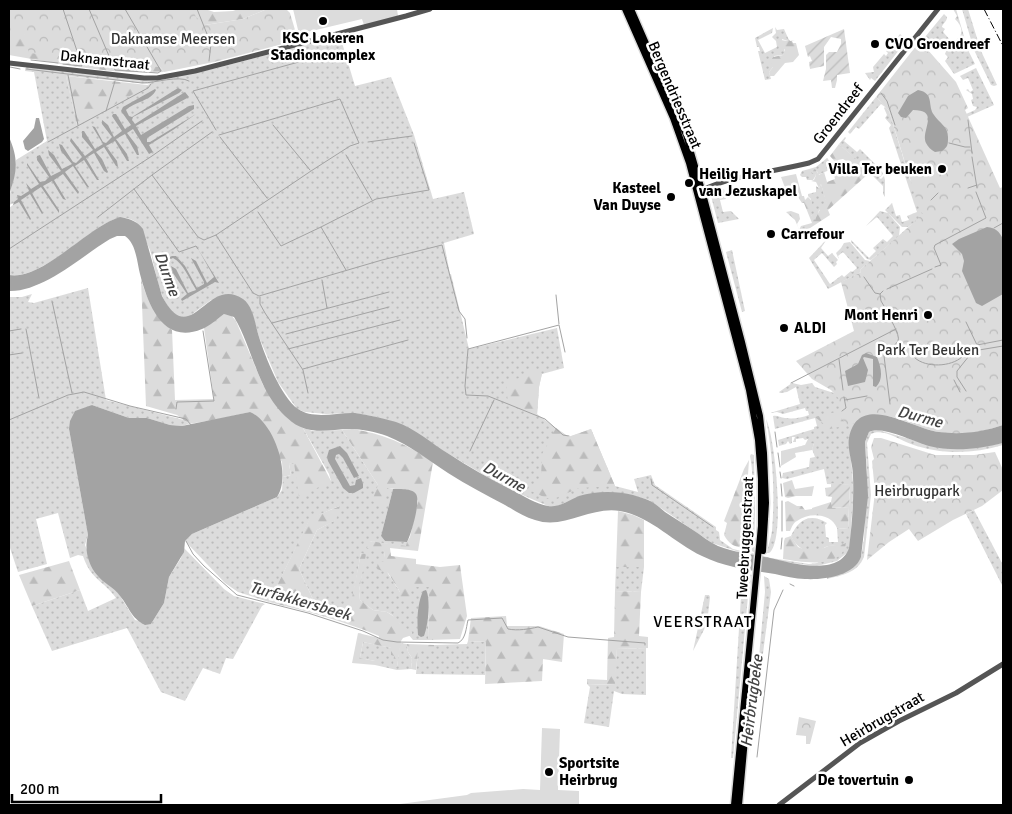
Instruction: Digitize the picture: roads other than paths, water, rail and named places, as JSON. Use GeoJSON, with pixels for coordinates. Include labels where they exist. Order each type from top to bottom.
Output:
{"type":"FeatureCollection","features":[{"type":"Feature","properties":{"kind":"main road","name":"Bergendriesstraat"},"geometry":{"type":"LineString","coordinates":[[625,9],[674,118],[700,191]]}},
{"type":"Feature","properties":{"kind":"main road","name":"Bergendriesstraat"},"geometry":{"type":"LineString","coordinates":[[630,9],[679,117],[700,191]]}},
{"type":"Feature","properties":{"kind":"main road","name":"Tweebruggenstraat"},"geometry":{"type":"LineString","coordinates":[[700,191],[749,390],[756,426],[761,479],[761,553],[739,805]]}},
{"type":"Feature","properties":{"kind":"main road","name":"Tweebruggenstraat"},"geometry":{"type":"LineString","coordinates":[[734,805],[759,576]]}},
{"type":"Feature","properties":{"kind":"street","name":"Daknamstraat"},"geometry":{"type":"LineString","coordinates":[[9,63],[157,78],[205,69],[430,9]]}},
{"type":"Feature","properties":{"kind":"street","name":"Groendreef"},"geometry":{"type":"LineString","coordinates":[[700,191],[758,174],[809,164],[818,159],[938,9]]}},
{"type":"Feature","properties":{"kind":"street","name":"Heirbrugstraat"},"geometry":{"type":"LineString","coordinates":[[779,805],[860,743],[956,693],[1003,664]]}},
{"type":"Feature","properties":{"kind":"waterway"},"geometry":{"type":"LineString","coordinates":[[63,9],[82,66],[63,64]]}},
{"type":"Feature","properties":{"kind":"waterway"},"geometry":{"type":"LineString","coordinates":[[89,9],[115,70],[158,73],[161,71],[125,9]]}},
{"type":"Feature","properties":{"kind":"waterway"},"geometry":{"type":"LineString","coordinates":[[197,9],[211,44],[209,61]]}},
{"type":"Feature","properties":{"kind":"waterway"},"geometry":{"type":"LineString","coordinates":[[216,130],[193,91],[339,51]]}},
{"type":"Feature","properties":{"kind":"waterway"},"geometry":{"type":"LineString","coordinates":[[31,60],[58,63]]}},
{"type":"Feature","properties":{"kind":"waterway"},"geometry":{"type":"LineString","coordinates":[[10,67],[20,69]]}},
{"type":"Feature","properties":{"kind":"waterway"},"geometry":{"type":"LineString","coordinates":[[26,69],[142,83],[173,79],[189,81]]}},
{"type":"Feature","properties":{"kind":"waterway"},"geometry":{"type":"LineString","coordinates":[[68,75],[78,125]]}},
{"type":"Feature","properties":{"kind":"waterway"},"geometry":{"type":"LineString","coordinates":[[106,111],[115,81]]}},
{"type":"Feature","properties":{"kind":"waterway"},"geometry":{"type":"LineString","coordinates":[[48,142],[148,88],[151,84]]}},
{"type":"Feature","properties":{"kind":"waterway"},"geometry":{"type":"LineString","coordinates":[[881,93],[887,101],[895,125]]}},
{"type":"Feature","properties":{"kind":"waterway"},"geometry":{"type":"LineString","coordinates":[[216,235],[311,171],[350,146],[359,143],[340,99],[219,135]]}},
{"type":"Feature","properties":{"kind":"waterway"},"geometry":{"type":"LineString","coordinates":[[968,120],[972,153]]}},
{"type":"Feature","properties":{"kind":"waterway"},"geometry":{"type":"LineString","coordinates":[[9,249],[152,156],[202,121]]}},
{"type":"Feature","properties":{"kind":"waterway"},"geometry":{"type":"LineString","coordinates":[[273,125],[310,170]]}},
{"type":"Feature","properties":{"kind":"waterway"},"geometry":{"type":"LineString","coordinates":[[212,132],[152,175],[198,237],[204,240],[216,235],[253,293],[259,296],[382,260],[442,245],[459,311],[465,319],[467,338]]}},
{"type":"Feature","properties":{"kind":"waterway"},"geometry":{"type":"LineString","coordinates":[[368,142],[412,136]]}},
{"type":"Feature","properties":{"kind":"waterway"},"geometry":{"type":"LineString","coordinates":[[220,137],[267,198]]}},
{"type":"Feature","properties":{"kind":"waterway"},"geometry":{"type":"LineString","coordinates":[[321,227],[376,199],[429,190],[414,143]]}},
{"type":"Feature","properties":{"kind":"waterway"},"geometry":{"type":"LineString","coordinates":[[949,143],[970,147]]}},
{"type":"Feature","properties":{"kind":"waterway"},"geometry":{"type":"LineString","coordinates":[[346,155],[372,200]]}},
{"type":"Feature","properties":{"kind":"waterway"},"geometry":{"type":"LineString","coordinates":[[972,157],[977,188]]}},
{"type":"Feature","properties":{"kind":"waterway"},"geometry":{"type":"LineString","coordinates":[[98,217],[152,175]]}},
{"type":"Feature","properties":{"kind":"waterway"},"geometry":{"type":"LineString","coordinates":[[968,188],[977,185]]}},
{"type":"Feature","properties":{"kind":"waterway","name":"Durme"},"geometry":{"type":"LineString","coordinates":[[134,189],[179,252],[196,246],[198,249]]}},
{"type":"Feature","properties":{"kind":"waterway"},"geometry":{"type":"LineString","coordinates":[[935,267],[941,265],[934,248],[935,245],[986,218],[976,192]]}},
{"type":"Feature","properties":{"kind":"waterway"},"geometry":{"type":"LineString","coordinates":[[931,200],[938,193]]}},
{"type":"Feature","properties":{"kind":"waterway"},"geometry":{"type":"LineString","coordinates":[[258,212],[281,246],[321,227],[346,270]]}},
{"type":"Feature","properties":{"kind":"waterway"},"geometry":{"type":"LineString","coordinates":[[994,228],[1003,223]]}},
{"type":"Feature","properties":{"kind":"waterway"},"geometry":{"type":"LineString","coordinates":[[887,289],[932,269]]}},
{"type":"Feature","properties":{"kind":"waterway"},"geometry":{"type":"LineString","coordinates":[[864,277],[875,293],[880,294]]}},
{"type":"Feature","properties":{"kind":"waterway"},"geometry":{"type":"LineString","coordinates":[[322,280],[327,308]]}},
{"type":"Feature","properties":{"kind":"waterway"},"geometry":{"type":"LineString","coordinates":[[883,291],[880,294],[884,306]]}},
{"type":"Feature","properties":{"kind":"waterway"},"geometry":{"type":"LineString","coordinates":[[272,323],[389,292]]}},
{"type":"Feature","properties":{"kind":"waterway"},"geometry":{"type":"LineString","coordinates":[[556,295],[559,324]]}},
{"type":"Feature","properties":{"kind":"waterway"},"geometry":{"type":"LineString","coordinates":[[260,297],[260,304],[265,313],[303,370],[308,393]]}},
{"type":"Feature","properties":{"kind":"waterway"},"geometry":{"type":"LineString","coordinates":[[52,301],[72,393]]}},
{"type":"Feature","properties":{"kind":"waterway"},"geometry":{"type":"LineString","coordinates":[[286,334],[389,307]]}},
{"type":"Feature","properties":{"kind":"waterway"},"geometry":{"type":"LineString","coordinates":[[886,310],[898,338],[898,341],[885,351],[884,356],[890,404]]}},
{"type":"Feature","properties":{"kind":"waterway"},"geometry":{"type":"LineString","coordinates":[[288,349],[400,320]]}},
{"type":"Feature","properties":{"kind":"waterway"},"geometry":{"type":"LineString","coordinates":[[966,322],[977,345],[1003,340]]}},
{"type":"Feature","properties":{"kind":"waterway"},"geometry":{"type":"LineString","coordinates":[[565,352],[559,325],[468,349],[465,386],[466,395],[488,396],[545,419],[563,435],[569,436]]}},
{"type":"Feature","properties":{"kind":"waterway"},"geometry":{"type":"LineString","coordinates":[[9,331],[21,329]]}},
{"type":"Feature","properties":{"kind":"waterway"},"geometry":{"type":"LineString","coordinates":[[26,329],[39,398]]}},
{"type":"Feature","properties":{"kind":"waterway"},"geometry":{"type":"LineString","coordinates":[[791,383],[896,329]]}},
{"type":"Feature","properties":{"kind":"waterway"},"geometry":{"type":"LineString","coordinates":[[176,409],[177,402],[214,401],[203,331]]}},
{"type":"Feature","properties":{"kind":"waterway"},"geometry":{"type":"LineString","coordinates":[[303,369],[408,340]]}},
{"type":"Feature","properties":{"kind":"waterway"},"geometry":{"type":"LineString","coordinates":[[979,350],[1003,346]]}},
{"type":"Feature","properties":{"kind":"waterway"},"geometry":{"type":"LineString","coordinates":[[966,391],[957,377],[957,371],[973,351],[976,351]]}},
{"type":"Feature","properties":{"kind":"waterway"},"geometry":{"type":"LineString","coordinates":[[9,355],[22,353]]}},
{"type":"Feature","properties":{"kind":"waterway"},"geometry":{"type":"LineString","coordinates":[[915,358],[925,363],[938,365],[952,363],[962,357]]}},
{"type":"Feature","properties":{"kind":"waterway"},"geometry":{"type":"LineString","coordinates":[[839,359],[843,390]]}},
{"type":"Feature","properties":{"kind":"waterway"},"geometry":{"type":"LineString","coordinates":[[954,380],[960,392]]}},
{"type":"Feature","properties":{"kind":"waterway","name":"Turfakkersbeek"},"geometry":{"type":"LineString","coordinates":[[9,420],[68,395],[84,392],[130,406],[186,419],[191,425]]}},
{"type":"Feature","properties":{"kind":"waterway"},"geometry":{"type":"LineString","coordinates":[[845,400],[867,396]]}},
{"type":"Feature","properties":{"kind":"waterway"},"geometry":{"type":"LineString","coordinates":[[842,411],[846,408],[844,397]]}},
{"type":"Feature","properties":{"kind":"waterway"},"geometry":{"type":"LineString","coordinates":[[470,451],[494,400]]}},
{"type":"Feature","properties":{"kind":"waterway"},"geometry":{"type":"LineString","coordinates":[[775,432],[777,447]]}},
{"type":"Feature","properties":{"kind":"waterway"},"geometry":{"type":"LineString","coordinates":[[778,453],[780,467]]}},
{"type":"Feature","properties":{"kind":"waterway"},"geometry":{"type":"LineString","coordinates":[[780,472],[781,478]]}},
{"type":"Feature","properties":{"kind":"waterway"},"geometry":{"type":"LineString","coordinates":[[651,479],[652,485],[713,527]]}},
{"type":"Feature","properties":{"kind":"waterway"},"geometry":{"type":"LineString","coordinates":[[781,484],[782,496]]}},
{"type":"Feature","properties":{"kind":"waterway"},"geometry":{"type":"LineString","coordinates":[[782,501],[782,531]]}},
{"type":"Feature","properties":{"kind":"waterway"},"geometry":{"type":"LineString","coordinates":[[781,549],[782,538]]}},
{"type":"Feature","properties":{"kind":"waterway","name":"Turfakkersbeek"},"geometry":{"type":"LineString","coordinates":[[186,541],[193,554],[204,566],[237,595],[308,613],[363,631],[383,640],[458,643],[464,636],[468,620],[502,618],[508,629],[520,630],[538,627],[568,637],[645,643],[645,645]]}},
{"type":"Feature","properties":{"kind":"waterway","name":"Heirbrugbeke"},"geometry":{"type":"LineString","coordinates":[[790,584],[794,586]]}},
{"type":"Feature","properties":{"kind":"waterway","name":"Heirbrugbeke"},"geometry":{"type":"LineString","coordinates":[[757,757],[774,610],[783,590]]}},
{"type":"Feature","properties":{"kind":"railway"},"geometry":{"type":"LineString","coordinates":[[984,9],[1003,46]]}},
{"type":"Feature","properties":{"kind":"place","name":"KSC Lokeren Stadioncomplex"},"geometry":{"type":"Point","coordinates":[323,21]}},
{"type":"Feature","properties":{"kind":"place","name":"CVO Groendreef"},"geometry":{"type":"Point","coordinates":[875,44]}},
{"type":"Feature","properties":{"kind":"place","name":"Villa Ter beuken"},"geometry":{"type":"Point","coordinates":[942,169]}},
{"type":"Feature","properties":{"kind":"place","name":"Heilig Hart van Jezuskapel"},"geometry":{"type":"Point","coordinates":[689,183]}},
{"type":"Feature","properties":{"kind":"place","name":"Kasteel Van Duyse"},"geometry":{"type":"Point","coordinates":[671,197]}},
{"type":"Feature","properties":{"kind":"place","name":"Carrefour"},"geometry":{"type":"Point","coordinates":[771,234]}},
{"type":"Feature","properties":{"kind":"place","name":"Mont Henri"},"geometry":{"type":"Point","coordinates":[928,315]}},
{"type":"Feature","properties":{"kind":"place","name":"ALDI"},"geometry":{"type":"Point","coordinates":[784,328]}},
{"type":"Feature","properties":{"kind":"place","name":"Sportsite Heirbrug"},"geometry":{"type":"Point","coordinates":[549,772]}},
{"type":"Feature","properties":{"kind":"place","name":"De tovertuin"},"geometry":{"type":"Point","coordinates":[909,780]}},
{"type":"Feature","properties":{"kind":"district","name":"VEERSTRAAT"},"geometry":{"type":"Point","coordinates":[703,622]}},
{"type":"Feature","properties":{"kind":"park label","name":"Daknamse Meersen"},"geometry":{"type":"Point","coordinates":[173,39]}},
{"type":"Feature","properties":{"kind":"park label","name":"Park Ter Beuken"},"geometry":{"type":"Point","coordinates":[928,350]}},
{"type":"Feature","properties":{"kind":"park label","name":"Heirbrugpark"},"geometry":{"type":"Point","coordinates":[917,491]}}]}
